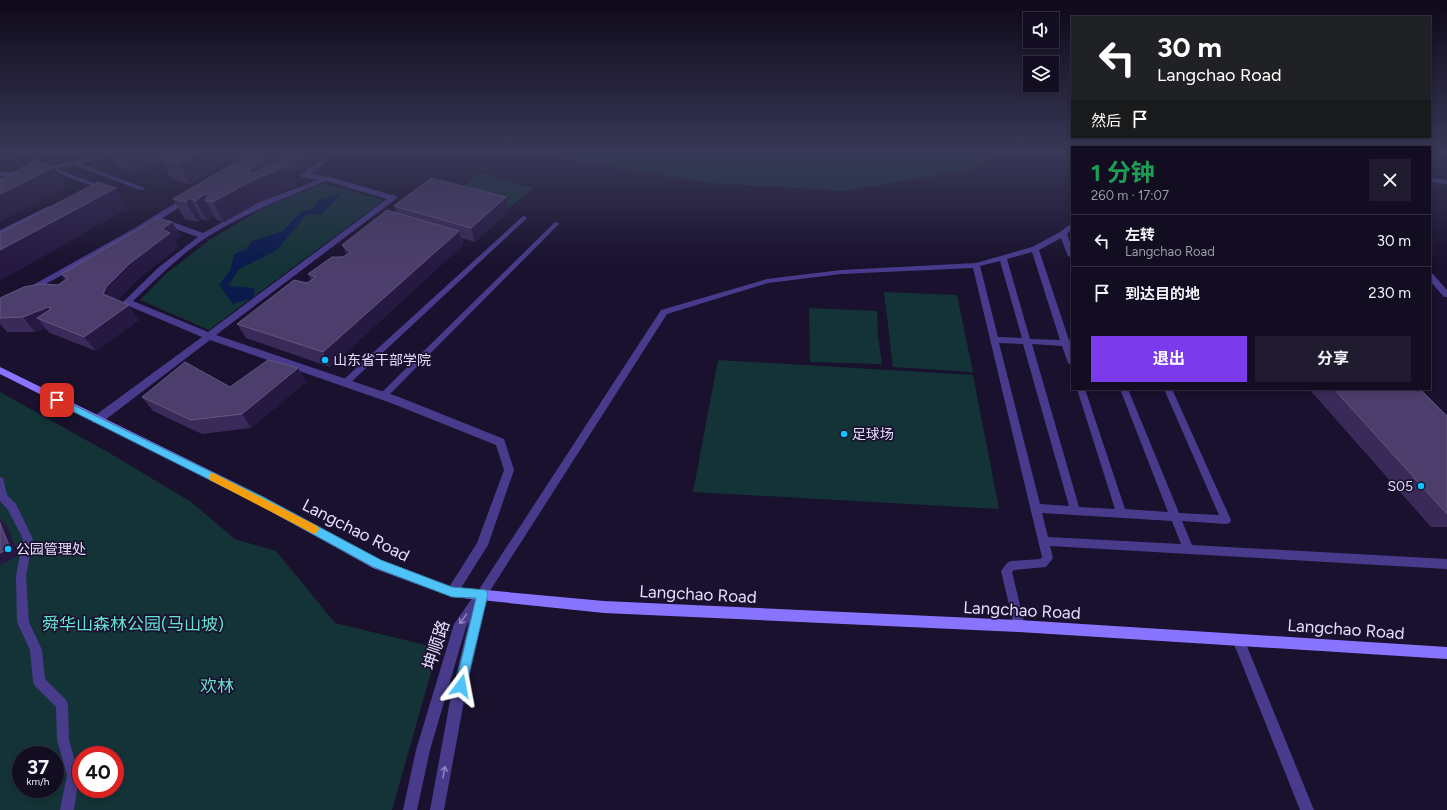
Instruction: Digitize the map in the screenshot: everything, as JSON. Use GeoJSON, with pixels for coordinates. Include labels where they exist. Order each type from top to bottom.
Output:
{"type":"FeatureCollection","features":[{"type":"Feature","properties":{"kind":"main road","name":"Langchao Road"},"geometry":{"type":"LineString","coordinates":[[0,370],[97,420],[260,500],[377,564],[452,592],[604,607],[1019,626],[1447,653]]}},
{"type":"Feature","properties":{"kind":"street"},"geometry":{"type":"LineString","coordinates":[[299,190],[260,205],[204,236],[162,269],[127,302],[209,336],[383,396],[500,442],[509,470],[482,545],[452,592]]}},
{"type":"Feature","properties":{"kind":"street"},"geometry":{"type":"LineString","coordinates":[[97,420],[393,198],[364,190]]}},
{"type":"Feature","properties":{"kind":"street"},"geometry":{"type":"LineString","coordinates":[[21,294],[138,230],[198,193]]}},
{"type":"Feature","properties":{"kind":"street"},"geometry":{"type":"LineString","coordinates":[[164,222],[204,236]]}},
{"type":"Feature","properties":{"kind":"street"},"geometry":{"type":"LineString","coordinates":[[437,810],[457,702],[482,594]]}},
{"type":"Feature","properties":{"kind":"street","name":"坤顺路"},"geometry":{"type":"LineString","coordinates":[[410,810],[423,750],[460,624],[482,594]]}},
{"type":"Feature","properties":{"kind":"lane"},"geometry":{"type":"LineString","coordinates":[[0,233],[54,205]]}},
{"type":"Feature","properties":{"kind":"lane"},"geometry":{"type":"LineString","coordinates":[[345,383],[524,218]]}},
{"type":"Feature","properties":{"kind":"lane"},"geometry":{"type":"LineString","coordinates":[[383,396],[556,224]]}},
{"type":"Feature","properties":{"kind":"lane"},"geometry":{"type":"LineString","coordinates":[[482,594],[664,312],[767,281],[841,272],[954,268],[976,265],[1035,249],[1063,234],[1071,226]]}},
{"type":"Feature","properties":{"kind":"lane"},"geometry":{"type":"LineString","coordinates":[[1063,234],[1071,254]]}},
{"type":"Feature","properties":{"kind":"lane"},"geometry":{"type":"LineString","coordinates":[[1035,249],[1069,343],[1071,356]]}},
{"type":"Feature","properties":{"kind":"lane"},"geometry":{"type":"LineString","coordinates":[[1003,258],[1075,510]]}},
{"type":"Feature","properties":{"kind":"lane"},"geometry":{"type":"LineString","coordinates":[[976,265],[1048,558],[1042,564],[1011,566],[1006,571],[1019,626]]}},
{"type":"Feature","properties":{"kind":"lane"},"geometry":{"type":"LineString","coordinates":[[1431,277],[1447,295]]}},
{"type":"Feature","properties":{"kind":"lane"},"geometry":{"type":"LineString","coordinates":[[994,340],[1069,343]]}},
{"type":"Feature","properties":{"kind":"lane"},"geometry":{"type":"LineString","coordinates":[[1080,390],[1121,513]]}},
{"type":"Feature","properties":{"kind":"lane"},"geometry":{"type":"LineString","coordinates":[[1124,390],[1188,549]]}},
{"type":"Feature","properties":{"kind":"lane"},"geometry":{"type":"LineString","coordinates":[[1035,508],[1226,520],[1168,390]]}},
{"type":"Feature","properties":{"kind":"lane"},"geometry":{"type":"LineString","coordinates":[[0,481],[2,496],[12,507],[22,531],[28,539],[21,576],[23,622],[36,650],[39,682],[62,704],[63,740],[73,775],[67,810]]}},
{"type":"Feature","properties":{"kind":"lane"},"geometry":{"type":"LineString","coordinates":[[1045,541],[1447,564]]}},
{"type":"Feature","properties":{"kind":"lane"},"geometry":{"type":"LineString","coordinates":[[1238,639],[1307,810]]}},
{"type":"Feature","properties":{"kind":"green space"},"geometry":{"type":"Polygon","coordinates":[[[307,190],[348,190],[384,200],[209,330],[140,300],[168,272],[211,239],[263,208],[307,190]]]}},
{"type":"Feature","properties":{"kind":"green space"},"geometry":{"type":"Polygon","coordinates":[[[458,190],[531,190],[509,208],[455,192],[458,190]]]}},
{"type":"Feature","properties":{"kind":"green space"},"geometry":{"type":"Polygon","coordinates":[[[825,190],[852,190],[845,191],[825,190]]]}},
{"type":"Feature","properties":{"kind":"green space"},"geometry":{"type":"Polygon","coordinates":[[[884,292],[957,295],[973,372],[893,367],[884,292]]]}},
{"type":"Feature","properties":{"kind":"green space"},"geometry":{"type":"Polygon","coordinates":[[[809,308],[877,311],[878,336],[882,364],[810,362],[809,308]]]}},
{"type":"Feature","properties":{"kind":"green space","name":"足球场"},"geometry":{"type":"Polygon","coordinates":[[[718,360],[973,375],[999,509],[693,492],[718,360]]]}},
{"type":"Feature","properties":{"kind":"green space","name":"欢林"},"geometry":{"type":"Polygon","coordinates":[[[0,392],[111,454],[191,502],[235,539],[276,551],[335,623],[438,648],[392,810],[0,810],[0,392]]]}},
{"type":"Feature","properties":{"kind":"water"},"geometry":{"type":"Polygon","coordinates":[[[341,194],[322,214],[306,215],[277,250],[239,269],[228,286],[255,288],[253,298],[233,304],[219,285],[230,271],[234,254],[246,249],[252,241],[283,231],[302,211],[311,210],[319,200],[341,194]]]}},
{"type":"Feature","properties":{"kind":"building"},"geometry":{"type":"Polygon","coordinates":[[[0,190],[8,190],[0,194],[0,190]]]}},
{"type":"Feature","properties":{"kind":"building"},"geometry":{"type":"Polygon","coordinates":[[[83,190],[113,190],[0,250],[0,233],[83,190]]]}},
{"type":"Feature","properties":{"kind":"building"},"geometry":{"type":"Polygon","coordinates":[[[189,190],[235,190],[213,202],[205,200],[210,195],[204,194],[196,201],[190,198],[186,202],[173,199],[189,190]]]}},
{"type":"Feature","properties":{"kind":"building"},"geometry":{"type":"Polygon","coordinates":[[[415,190],[478,190],[506,197],[471,228],[394,206],[415,190]]]}},
{"type":"Feature","properties":{"kind":"building"},"geometry":{"type":"Polygon","coordinates":[[[387,210],[459,231],[323,352],[237,324],[294,280],[307,283],[316,277],[308,274],[332,257],[342,257],[351,253],[342,245],[387,210]]]}},
{"type":"Feature","properties":{"kind":"building"},"geometry":{"type":"Polygon","coordinates":[[[158,218],[172,222],[162,229],[170,233],[129,264],[106,287],[103,294],[129,305],[84,337],[37,318],[51,309],[48,307],[23,317],[0,318],[0,298],[24,287],[40,284],[58,285],[68,278],[61,274],[158,218]]]}},
{"type":"Feature","properties":{"kind":"building"},"geometry":{"type":"Polygon","coordinates":[[[268,360],[298,368],[242,414],[191,420],[142,397],[185,362],[230,387],[268,360]]]}},
{"type":"Feature","properties":{"kind":"building","name":"S05"},"geometry":{"type":"Polygon","coordinates":[[[1335,390],[1421,390],[1447,416],[1447,514],[1335,390]]]}},
{"type":"Feature","properties":{"kind":"building"},"geometry":{"type":"Polygon","coordinates":[[[0,523],[10,548],[0,553],[0,523]]]}},
{"type":"Feature","properties":{"kind":"slow traffic"},"geometry":{"type":"LineString","coordinates":[[213,477],[314,529]]}},
{"type":"Feature","properties":{"kind":"place","name":"山东省干部学院"},"geometry":{"type":"Point","coordinates":[325,360]}},
{"type":"Feature","properties":{"kind":"place","name":"足球场"},"geometry":{"type":"Point","coordinates":[844,434]}},
{"type":"Feature","properties":{"kind":"place","name":"S05"},"geometry":{"type":"Point","coordinates":[1421,486]}},
{"type":"Feature","properties":{"kind":"place","name":"公园管理处"},"geometry":{"type":"Point","coordinates":[8,549]}},
{"type":"Feature","properties":{"kind":"route"},"geometry":{"type":"LineString","coordinates":[[57,400],[260,500],[377,564],[452,592],[482,594],[461,686]]}},
{"type":"Feature","properties":{"kind":"park label","name":"舜华山森林公园(马山坡)"},"geometry":{"type":"Point","coordinates":[133,624]}}]}
